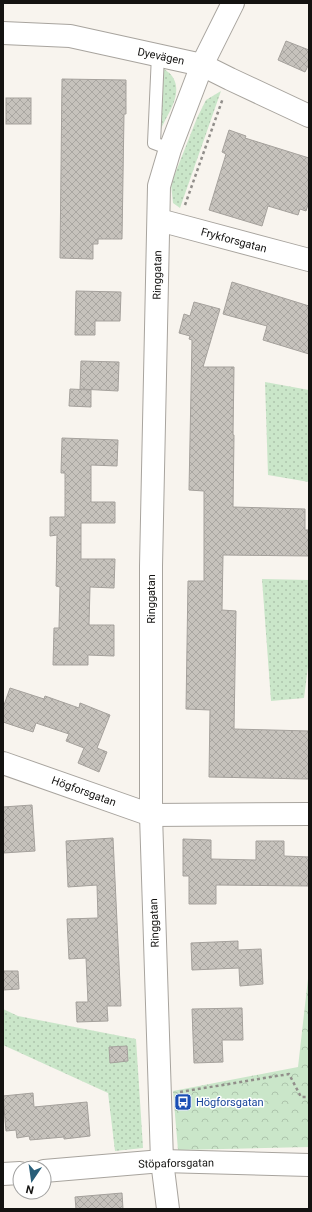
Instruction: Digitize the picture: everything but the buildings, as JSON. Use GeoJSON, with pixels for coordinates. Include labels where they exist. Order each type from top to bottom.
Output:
{"type":"FeatureCollection","features":[{"type":"Feature","properties":{"kind":"street","name":"Ringgatan"},"geometry":{"type":"LineString","coordinates":[[168,1209],[162,1161],[159,1096],[151,815],[152,558],[168,223],[159,186],[170,149],[202,65],[233,3]]}},
{"type":"Feature","properties":{"kind":"street","name":"Dyevägen"},"geometry":{"type":"LineString","coordinates":[[3,33],[70,36],[202,65],[309,116]]}},
{"type":"Feature","properties":{"kind":"street","name":"Frykforsgatan"},"geometry":{"type":"LineString","coordinates":[[168,223],[309,260]]}},
{"type":"Feature","properties":{"kind":"street","name":"Högforsgatan"},"geometry":{"type":"LineString","coordinates":[[3,763],[151,815],[309,814]]}},
{"type":"Feature","properties":{"kind":"street","name":"Stöpaforsgatan"},"geometry":{"type":"LineString","coordinates":[[52,1170],[162,1161],[309,1165]]}},
{"type":"Feature","properties":{"kind":"lane"},"geometry":{"type":"LineString","coordinates":[[158,55],[154,143],[170,149]]}},
{"type":"Feature","properties":{"kind":"path"},"geometry":{"type":"LineString","coordinates":[[168,223],[230,79]]}},
{"type":"Feature","properties":{"kind":"path"},"geometry":{"type":"LineString","coordinates":[[159,1096],[289,1074],[301,1097],[309,1097]]}},
{"type":"Feature","properties":{"kind":"green space"},"geometry":{"type":"Polygon","coordinates":[[[162,67],[172,76],[175,83],[176,96],[171,110],[161,129],[162,67]]]}},
{"type":"Feature","properties":{"kind":"green space"},"geometry":{"type":"Polygon","coordinates":[[[221,91],[180,208],[173,203],[171,184],[197,118],[206,100],[221,91]]]}},
{"type":"Feature","properties":{"kind":"green space"},"geometry":{"type":"Polygon","coordinates":[[[265,382],[309,390],[309,482],[268,475],[265,382]]]}},
{"type":"Feature","properties":{"kind":"green space"},"geometry":{"type":"Polygon","coordinates":[[[262,579],[309,580],[309,659],[304,698],[271,701],[262,579]]]}},
{"type":"Feature","properties":{"kind":"green space"},"geometry":{"type":"Polygon","coordinates":[[[309,970],[309,1147],[178,1150],[173,1091],[298,1067],[309,970]]]}},
{"type":"Feature","properties":{"kind":"green space"},"geometry":{"type":"Polygon","coordinates":[[[3,1009],[18,1016],[136,1039],[143,1148],[115,1151],[108,1093],[3,1045],[3,1009]]]}},
{"type":"Feature","properties":{"kind":"place","name":"Högforsgatan"},"geometry":{"type":"Point","coordinates":[183,1102]}}]}
